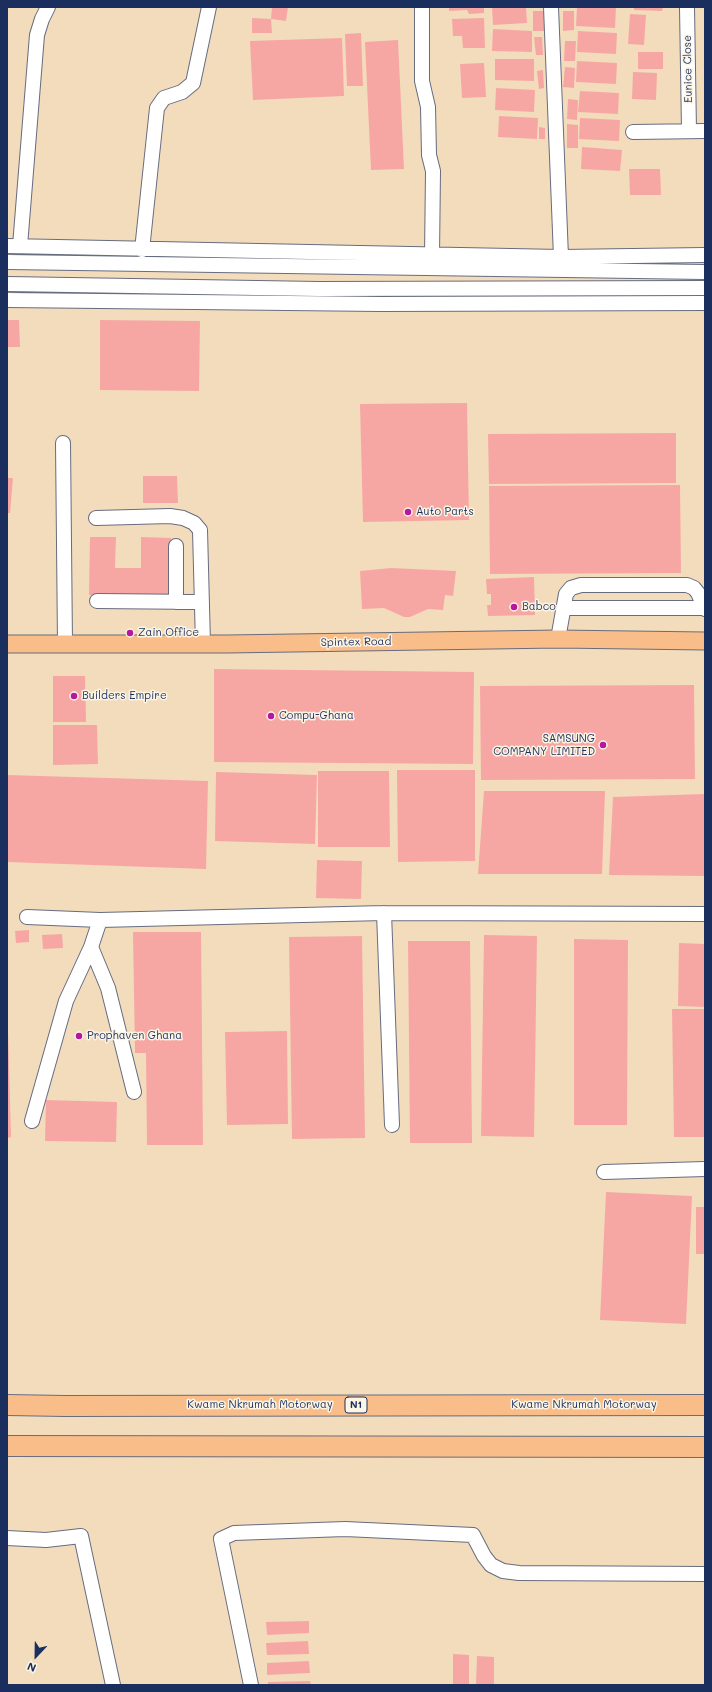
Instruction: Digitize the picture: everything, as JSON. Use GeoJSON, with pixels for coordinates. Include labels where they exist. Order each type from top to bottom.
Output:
{"type":"FeatureCollection","features":[{"type":"Feature","properties":{"kind":"highway","name":"Kwame Nkrumah Motorway"},"geometry":{"type":"LineString","coordinates":[[7,1405],[705,1405]]}},
{"type":"Feature","properties":{"kind":"highway"},"geometry":{"type":"LineString","coordinates":[[7,1446],[705,1447]]}},
{"type":"Feature","properties":{"kind":"main road","name":"Spintex Road"},"geometry":{"type":"LineString","coordinates":[[7,644],[203,644],[558,639],[705,641]]}},
{"type":"Feature","properties":{"kind":"street"},"geometry":{"type":"LineString","coordinates":[[48,7],[37,35],[14,246],[142,250],[561,257],[705,255]]}},
{"type":"Feature","properties":{"kind":"street"},"geometry":{"type":"LineString","coordinates":[[142,250],[157,108],[164,98],[182,92],[193,83],[209,7]]}},
{"type":"Feature","properties":{"kind":"street"},"geometry":{"type":"LineString","coordinates":[[422,7],[422,81],[428,107],[429,155],[433,171],[432,255]]}},
{"type":"Feature","properties":{"kind":"street"},"geometry":{"type":"LineString","coordinates":[[551,7],[561,257]]}},
{"type":"Feature","properties":{"kind":"street","name":"Eunice Close"},"geometry":{"type":"LineString","coordinates":[[687,7],[689,132]]}},
{"type":"Feature","properties":{"kind":"street"},"geometry":{"type":"LineString","coordinates":[[633,132],[705,131]]}},
{"type":"Feature","properties":{"kind":"street"},"geometry":{"type":"LineString","coordinates":[[7,262],[705,272]]}},
{"type":"Feature","properties":{"kind":"street"},"geometry":{"type":"LineString","coordinates":[[7,284],[319,289],[705,288]]}},
{"type":"Feature","properties":{"kind":"street"},"geometry":{"type":"LineString","coordinates":[[7,300],[380,304],[705,303]]}},
{"type":"Feature","properties":{"kind":"street"},"geometry":{"type":"LineString","coordinates":[[64,443],[65,644]]}},
{"type":"Feature","properties":{"kind":"street"},"geometry":{"type":"LineString","coordinates":[[96,518],[170,516],[183,518],[194,523],[200,530],[203,644]]}},
{"type":"Feature","properties":{"kind":"street"},"geometry":{"type":"LineString","coordinates":[[176,546],[176,602]]}},
{"type":"Feature","properties":{"kind":"street"},"geometry":{"type":"LineString","coordinates":[[558,639],[563,608],[566,594],[570,588],[581,585],[687,585],[694,588],[698,593],[705,608],[563,608]]}},
{"type":"Feature","properties":{"kind":"street"},"geometry":{"type":"LineString","coordinates":[[97,602],[202,602]]}},
{"type":"Feature","properties":{"kind":"street"},"geometry":{"type":"LineString","coordinates":[[27,917],[100,920],[384,912],[705,914]]}},
{"type":"Feature","properties":{"kind":"street"},"geometry":{"type":"LineString","coordinates":[[384,912],[392,1125]]}},
{"type":"Feature","properties":{"kind":"street"},"geometry":{"type":"LineString","coordinates":[[32,1121],[66,1001],[91,947],[100,920]]}},
{"type":"Feature","properties":{"kind":"street"},"geometry":{"type":"LineString","coordinates":[[91,947],[108,988],[134,1092]]}},
{"type":"Feature","properties":{"kind":"street"},"geometry":{"type":"LineString","coordinates":[[604,1172],[705,1169]]}},
{"type":"Feature","properties":{"kind":"street"},"geometry":{"type":"LineString","coordinates":[[251,1685],[221,1539],[234,1533],[345,1529],[473,1535],[484,1556],[491,1565],[503,1571],[519,1573],[705,1574]]}},
{"type":"Feature","properties":{"kind":"street"},"geometry":{"type":"LineString","coordinates":[[7,1538],[46,1540],[81,1536],[113,1685]]}},
{"type":"Feature","properties":{"kind":"building"},"geometry":{"type":"Polygon","coordinates":[[[272,7],[288,7],[286,21],[271,19],[272,7]]]}},
{"type":"Feature","properties":{"kind":"building"},"geometry":{"type":"Polygon","coordinates":[[[449,7],[484,7],[484,13],[469,14],[467,10],[449,11],[449,7]]]}},
{"type":"Feature","properties":{"kind":"building"},"geometry":{"type":"Polygon","coordinates":[[[492,7],[526,7],[527,23],[493,25],[492,7]]]}},
{"type":"Feature","properties":{"kind":"building"},"geometry":{"type":"Polygon","coordinates":[[[577,7],[616,7],[615,28],[576,26],[577,7]]]}},
{"type":"Feature","properties":{"kind":"building"},"geometry":{"type":"Polygon","coordinates":[[[634,7],[663,7],[662,11],[634,10],[634,7]]]}},
{"type":"Feature","properties":{"kind":"building"},"geometry":{"type":"Polygon","coordinates":[[[533,11],[544,11],[544,31],[533,31],[533,11]]]}},
{"type":"Feature","properties":{"kind":"building"},"geometry":{"type":"Polygon","coordinates":[[[563,11],[574,11],[574,30],[563,31],[563,11]]]}},
{"type":"Feature","properties":{"kind":"building"},"geometry":{"type":"Polygon","coordinates":[[[630,14],[646,15],[644,45],[628,44],[630,14]]]}},
{"type":"Feature","properties":{"kind":"building"},"geometry":{"type":"Polygon","coordinates":[[[252,18],[271,19],[272,33],[252,33],[252,18]]]}},
{"type":"Feature","properties":{"kind":"building"},"geometry":{"type":"Polygon","coordinates":[[[484,18],[485,48],[463,48],[462,36],[453,36],[452,19],[484,18]]]}},
{"type":"Feature","properties":{"kind":"building"},"geometry":{"type":"Polygon","coordinates":[[[493,29],[532,31],[532,52],[492,51],[493,29]]]}},
{"type":"Feature","properties":{"kind":"building"},"geometry":{"type":"Polygon","coordinates":[[[578,31],[617,33],[616,54],[577,52],[578,31]]]}},
{"type":"Feature","properties":{"kind":"building"},"geometry":{"type":"Polygon","coordinates":[[[361,33],[363,86],[347,86],[345,34],[361,33]]]}},
{"type":"Feature","properties":{"kind":"building"},"geometry":{"type":"Polygon","coordinates":[[[534,37],[542,37],[543,55],[536,55],[534,37]]]}},
{"type":"Feature","properties":{"kind":"building"},"geometry":{"type":"Polygon","coordinates":[[[342,38],[344,96],[253,100],[250,41],[342,38]]]}},
{"type":"Feature","properties":{"kind":"building"},"geometry":{"type":"Polygon","coordinates":[[[398,40],[404,169],[371,170],[365,42],[398,40]]]}},
{"type":"Feature","properties":{"kind":"building"},"geometry":{"type":"Polygon","coordinates":[[[565,41],[576,41],[575,61],[564,61],[565,41]]]}},
{"type":"Feature","properties":{"kind":"building"},"geometry":{"type":"Polygon","coordinates":[[[638,52],[663,52],[663,69],[638,69],[638,52]]]}},
{"type":"Feature","properties":{"kind":"building"},"geometry":{"type":"Polygon","coordinates":[[[495,59],[534,59],[534,81],[495,80],[495,59]]]}},
{"type":"Feature","properties":{"kind":"building"},"geometry":{"type":"Polygon","coordinates":[[[577,61],[617,63],[616,84],[576,82],[577,61]]]}},
{"type":"Feature","properties":{"kind":"building"},"geometry":{"type":"Polygon","coordinates":[[[484,63],[486,97],[462,98],[460,64],[484,63]]]}},
{"type":"Feature","properties":{"kind":"building"},"geometry":{"type":"Polygon","coordinates":[[[565,67],[575,68],[574,88],[563,87],[565,67]]]}},
{"type":"Feature","properties":{"kind":"building"},"geometry":{"type":"Polygon","coordinates":[[[543,70],[544,88],[539,89],[537,71],[543,70]]]}},
{"type":"Feature","properties":{"kind":"building"},"geometry":{"type":"Polygon","coordinates":[[[633,72],[657,73],[656,100],[632,99],[633,72]]]}},
{"type":"Feature","properties":{"kind":"building"},"geometry":{"type":"Polygon","coordinates":[[[496,88],[535,90],[534,112],[495,110],[496,88]]]}},
{"type":"Feature","properties":{"kind":"building"},"geometry":{"type":"Polygon","coordinates":[[[580,91],[619,93],[618,114],[578,112],[580,91]]]}},
{"type":"Feature","properties":{"kind":"building"},"geometry":{"type":"Polygon","coordinates":[[[568,99],[578,100],[577,120],[567,119],[568,99]]]}},
{"type":"Feature","properties":{"kind":"building"},"geometry":{"type":"Polygon","coordinates":[[[499,116],[538,118],[537,139],[498,137],[499,116]]]}},
{"type":"Feature","properties":{"kind":"building"},"geometry":{"type":"Polygon","coordinates":[[[580,118],[620,120],[619,141],[579,139],[580,118]]]}},
{"type":"Feature","properties":{"kind":"building"},"geometry":{"type":"Polygon","coordinates":[[[567,124],[578,125],[578,148],[567,148],[567,124]]]}},
{"type":"Feature","properties":{"kind":"building"},"geometry":{"type":"Polygon","coordinates":[[[539,127],[545,128],[545,139],[539,139],[539,127]]]}},
{"type":"Feature","properties":{"kind":"building"},"geometry":{"type":"Polygon","coordinates":[[[582,147],[622,150],[620,171],[581,169],[582,147]]]}},
{"type":"Feature","properties":{"kind":"building"},"geometry":{"type":"Polygon","coordinates":[[[629,169],[660,169],[661,195],[630,195],[629,169]]]}},
{"type":"Feature","properties":{"kind":"building"},"geometry":{"type":"Polygon","coordinates":[[[7,320],[19,320],[20,347],[7,347],[7,320]]]}},
{"type":"Feature","properties":{"kind":"building"},"geometry":{"type":"Polygon","coordinates":[[[100,320],[200,321],[199,391],[100,390],[100,320]]]}},
{"type":"Feature","properties":{"kind":"building"},"geometry":{"type":"Polygon","coordinates":[[[467,403],[469,520],[363,522],[360,404],[467,403]]]}},
{"type":"Feature","properties":{"kind":"building"},"geometry":{"type":"Polygon","coordinates":[[[676,433],[676,483],[489,484],[488,434],[676,433]]]}},
{"type":"Feature","properties":{"kind":"building"},"geometry":{"type":"Polygon","coordinates":[[[143,476],[177,476],[178,503],[143,503],[143,476]]]}},
{"type":"Feature","properties":{"kind":"building"},"geometry":{"type":"Polygon","coordinates":[[[7,478],[13,478],[10,513],[7,513],[7,478]]]}},
{"type":"Feature","properties":{"kind":"building"},"geometry":{"type":"Polygon","coordinates":[[[680,485],[681,573],[490,574],[489,486],[680,485]]]}},
{"type":"Feature","properties":{"kind":"building"},"geometry":{"type":"Polygon","coordinates":[[[90,537],[116,537],[115,568],[141,568],[141,537],[171,538],[170,597],[89,595],[90,537]]]}},
{"type":"Feature","properties":{"kind":"building"},"geometry":{"type":"Polygon","coordinates":[[[391,568],[456,571],[453,596],[445,595],[443,610],[428,609],[410,617],[404,617],[384,608],[362,609],[360,571],[391,568]]]}},
{"type":"Feature","properties":{"kind":"building"},"geometry":{"type":"Polygon","coordinates":[[[534,577],[535,615],[488,616],[487,605],[491,605],[491,594],[487,594],[486,579],[534,577]]]}},
{"type":"Feature","properties":{"kind":"building"},"geometry":{"type":"Polygon","coordinates":[[[214,669],[474,672],[473,764],[214,762],[214,669]]]}},
{"type":"Feature","properties":{"kind":"building"},"geometry":{"type":"Polygon","coordinates":[[[53,676],[85,676],[86,722],[53,722],[53,676]]]}},
{"type":"Feature","properties":{"kind":"building"},"geometry":{"type":"Polygon","coordinates":[[[694,685],[695,779],[481,780],[480,686],[694,685]]]}},
{"type":"Feature","properties":{"kind":"building"},"geometry":{"type":"Polygon","coordinates":[[[53,725],[97,725],[98,764],[53,765],[53,725]]]}},
{"type":"Feature","properties":{"kind":"building"},"geometry":{"type":"Polygon","coordinates":[[[397,770],[475,770],[475,861],[398,862],[397,770]]]}},
{"type":"Feature","properties":{"kind":"building"},"geometry":{"type":"Polygon","coordinates":[[[318,771],[389,771],[390,847],[318,847],[318,771]]]}},
{"type":"Feature","properties":{"kind":"building"},"geometry":{"type":"Polygon","coordinates":[[[216,772],[317,775],[315,844],[215,841],[216,772]]]}},
{"type":"Feature","properties":{"kind":"building"},"geometry":{"type":"Polygon","coordinates":[[[7,775],[208,781],[206,869],[7,862],[7,775]]]}},
{"type":"Feature","properties":{"kind":"building"},"geometry":{"type":"Polygon","coordinates":[[[484,791],[605,791],[602,874],[478,874],[484,791]]]}},
{"type":"Feature","properties":{"kind":"building"},"geometry":{"type":"Polygon","coordinates":[[[705,794],[705,876],[609,875],[613,797],[705,794]]]}},
{"type":"Feature","properties":{"kind":"building"},"geometry":{"type":"Polygon","coordinates":[[[317,860],[362,861],[361,899],[316,898],[317,860]]]}},
{"type":"Feature","properties":{"kind":"building"},"geometry":{"type":"Polygon","coordinates":[[[29,930],[29,942],[16,943],[15,931],[29,930]]]}},
{"type":"Feature","properties":{"kind":"building"},"geometry":{"type":"Polygon","coordinates":[[[133,932],[201,932],[203,1145],[147,1145],[146,1053],[135,1053],[133,932]]]}},
{"type":"Feature","properties":{"kind":"building"},"geometry":{"type":"Polygon","coordinates":[[[62,934],[63,948],[43,949],[42,935],[62,934]]]}},
{"type":"Feature","properties":{"kind":"building"},"geometry":{"type":"Polygon","coordinates":[[[484,935],[537,936],[534,1137],[481,1136],[484,935]]]}},
{"type":"Feature","properties":{"kind":"building"},"geometry":{"type":"Polygon","coordinates":[[[362,936],[365,1138],[292,1139],[289,937],[362,936]]]}},
{"type":"Feature","properties":{"kind":"building"},"geometry":{"type":"Polygon","coordinates":[[[574,939],[628,940],[627,1125],[574,1125],[574,939]]]}},
{"type":"Feature","properties":{"kind":"building"},"geometry":{"type":"Polygon","coordinates":[[[408,941],[470,941],[472,1143],[410,1143],[408,941]]]}},
{"type":"Feature","properties":{"kind":"building"},"geometry":{"type":"Polygon","coordinates":[[[679,943],[705,944],[705,1007],[678,1006],[679,943]]]}},
{"type":"Feature","properties":{"kind":"building"},"geometry":{"type":"Polygon","coordinates":[[[7,994],[11,1137],[7,1138],[7,994]]]}},
{"type":"Feature","properties":{"kind":"building"},"geometry":{"type":"Polygon","coordinates":[[[672,1009],[705,1009],[705,1137],[674,1137],[672,1009]]]}},
{"type":"Feature","properties":{"kind":"building"},"geometry":{"type":"Polygon","coordinates":[[[287,1031],[288,1124],[227,1125],[225,1032],[287,1031]]]}},
{"type":"Feature","properties":{"kind":"building"},"geometry":{"type":"Polygon","coordinates":[[[46,1100],[117,1102],[116,1142],[45,1141],[46,1100]]]}},
{"type":"Feature","properties":{"kind":"building"},"geometry":{"type":"Polygon","coordinates":[[[606,1192],[692,1196],[686,1324],[600,1320],[606,1192]]]}},
{"type":"Feature","properties":{"kind":"building"},"geometry":{"type":"Polygon","coordinates":[[[696,1207],[705,1207],[705,1254],[696,1254],[696,1207]]]}},
{"type":"Feature","properties":{"kind":"building"},"geometry":{"type":"Polygon","coordinates":[[[309,1621],[309,1633],[267,1635],[266,1622],[309,1621]]]}},
{"type":"Feature","properties":{"kind":"building"},"geometry":{"type":"Polygon","coordinates":[[[308,1641],[309,1654],[267,1655],[266,1643],[308,1641]]]}},
{"type":"Feature","properties":{"kind":"building"},"geometry":{"type":"Polygon","coordinates":[[[453,1654],[469,1655],[469,1685],[453,1685],[453,1654]]]}},
{"type":"Feature","properties":{"kind":"building"},"geometry":{"type":"Polygon","coordinates":[[[477,1656],[494,1657],[494,1685],[476,1685],[477,1656]]]}},
{"type":"Feature","properties":{"kind":"building"},"geometry":{"type":"Polygon","coordinates":[[[309,1661],[310,1673],[267,1675],[267,1663],[309,1661]]]}},
{"type":"Feature","properties":{"kind":"building"},"geometry":{"type":"Polygon","coordinates":[[[310,1681],[311,1685],[268,1685],[268,1682],[310,1681]]]}},
{"type":"Feature","properties":{"kind":"place","name":"Auto Parts"},"geometry":{"type":"Point","coordinates":[408,512]}},
{"type":"Feature","properties":{"kind":"place","name":"Babco"},"geometry":{"type":"Point","coordinates":[514,607]}},
{"type":"Feature","properties":{"kind":"place","name":"Zain Office"},"geometry":{"type":"Point","coordinates":[130,633]}},
{"type":"Feature","properties":{"kind":"place","name":"Builders Empire"},"geometry":{"type":"Point","coordinates":[74,696]}},
{"type":"Feature","properties":{"kind":"place","name":"Compu-Ghana"},"geometry":{"type":"Point","coordinates":[271,716]}},
{"type":"Feature","properties":{"kind":"place","name":"SAMSUNG COMPANY LIMITED"},"geometry":{"type":"Point","coordinates":[603,745]}},
{"type":"Feature","properties":{"kind":"place","name":"Prophaven Ghana"},"geometry":{"type":"Point","coordinates":[79,1036]}}]}
